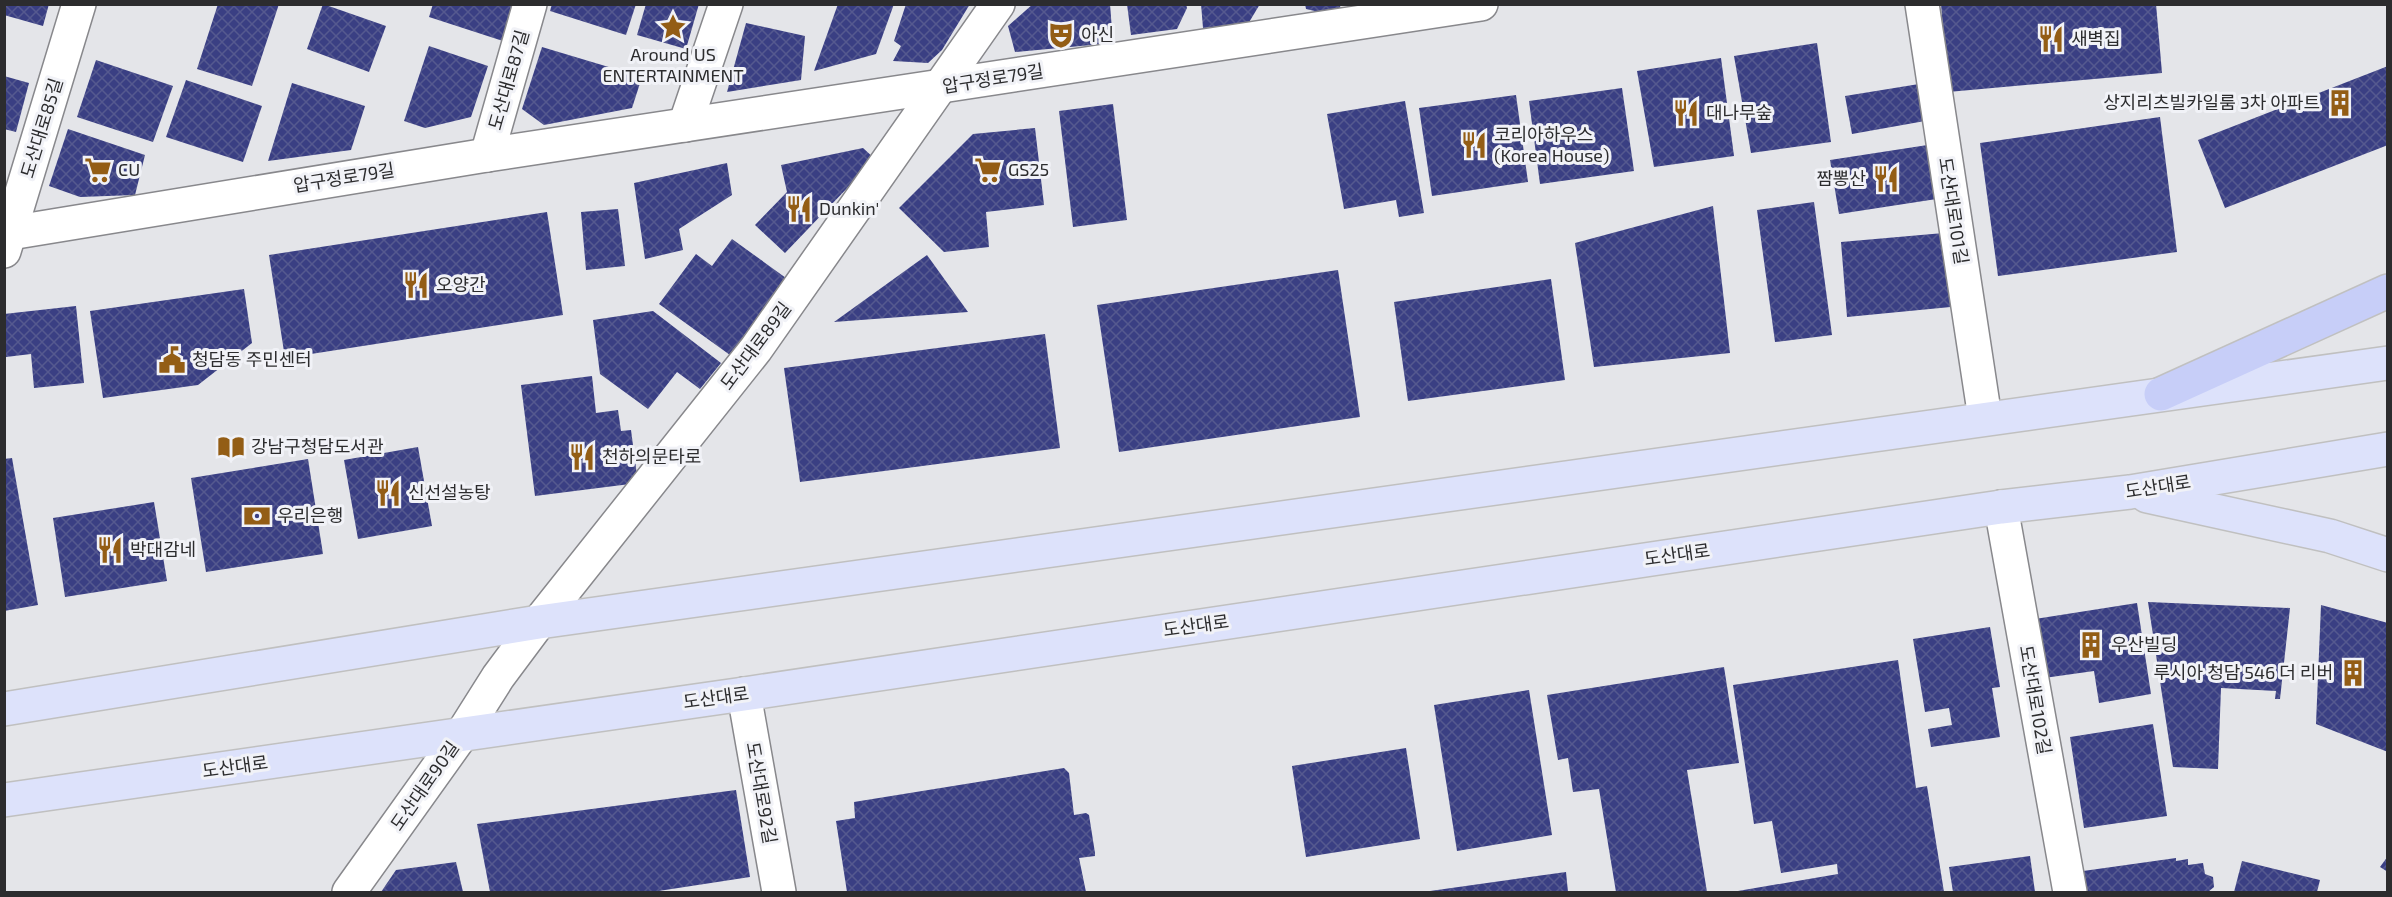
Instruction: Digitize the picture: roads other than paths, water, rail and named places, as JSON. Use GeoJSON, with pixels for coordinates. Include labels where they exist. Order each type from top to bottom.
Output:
{"type":"FeatureCollection","features":[{"type":"Feature","properties":{"kind":"highway"},"geometry":{"type":"LineString","coordinates":[[2161,394],[2388,291]]}},
{"type":"Feature","properties":{"kind":"main road"},"geometry":{"type":"LineString","coordinates":[[2353,368],[2388,351]]}},
{"type":"Feature","properties":{"kind":"main road"},"geometry":{"type":"LineString","coordinates":[[4,709],[539,622],[2388,363]]}},
{"type":"Feature","properties":{"kind":"main road","name":"도산대로"},"geometry":{"type":"LineString","coordinates":[[4,800],[744,694],[2001,507],[2130,492],[2388,449]]}},
{"type":"Feature","properties":{"kind":"main road"},"geometry":{"type":"LineString","coordinates":[[2130,492],[2330,536],[2388,555]]}},
{"type":"Feature","properties":{"kind":"street","name":"도산대로85길"},"geometry":{"type":"LineString","coordinates":[[6,240],[79,4]]}},
{"type":"Feature","properties":{"kind":"street","name":"도산대로87길"},"geometry":{"type":"LineString","coordinates":[[488,154],[530,4]]}},
{"type":"Feature","properties":{"kind":"street"},"geometry":{"type":"LineString","coordinates":[[685,125],[726,4]]}},
{"type":"Feature","properties":{"kind":"street","name":"도산대로89길"},"geometry":{"type":"LineString","coordinates":[[498,677],[756,349],[998,4]]}},
{"type":"Feature","properties":{"kind":"street","name":"압구정로79길"},"geometry":{"type":"LineString","coordinates":[[6,240],[488,154],[939,88],[1299,18],[1481,4]]}},
{"type":"Feature","properties":{"kind":"street","name":"도산대로101길"},"geometry":{"type":"LineString","coordinates":[[1922,4],[1985,418]]}},
{"type":"Feature","properties":{"kind":"street","name":"도산대로102길"},"geometry":{"type":"LineString","coordinates":[[2001,507],[2070,892]]}},
{"type":"Feature","properties":{"kind":"street","name":"도산대로90길"},"geometry":{"type":"LineString","coordinates":[[349,892],[462,734],[498,677]]}},
{"type":"Feature","properties":{"kind":"street","name":"도산대로92길"},"geometry":{"type":"LineString","coordinates":[[744,694],[779,892]]}},
{"type":"Feature","properties":{"kind":"place","name":"Around US ENTERTAINMENT"},"geometry":{"type":"Point","coordinates":[673,27]}},
{"type":"Feature","properties":{"kind":"place","name":"아신"},"geometry":{"type":"Point","coordinates":[1061,35]}},
{"type":"Feature","properties":{"kind":"place","name":"새벽집"},"geometry":{"type":"Point","coordinates":[2051,39]}},
{"type":"Feature","properties":{"kind":"place","name":"상지리츠빌카일룸 3차 아파트"},"geometry":{"type":"Point","coordinates":[2340,103]}},
{"type":"Feature","properties":{"kind":"place","name":"대나무숲"},"geometry":{"type":"Point","coordinates":[1686,113]}},
{"type":"Feature","properties":{"kind":"place","name":"코리아하우스 (Korea House)"},"geometry":{"type":"Point","coordinates":[1474,145]}},
{"type":"Feature","properties":{"kind":"place","name":"CU"},"geometry":{"type":"Point","coordinates":[98,170]}},
{"type":"Feature","properties":{"kind":"place","name":"GS25"},"geometry":{"type":"Point","coordinates":[988,170]}},
{"type":"Feature","properties":{"kind":"place","name":"짬뽕산"},"geometry":{"type":"Point","coordinates":[1886,179]}},
{"type":"Feature","properties":{"kind":"place","name":"Dunkin'"},"geometry":{"type":"Point","coordinates":[799,209]}},
{"type":"Feature","properties":{"kind":"place","name":"오양간"},"geometry":{"type":"Point","coordinates":[416,285]}},
{"type":"Feature","properties":{"kind":"place","name":"청담동 주민센터"},"geometry":{"type":"Point","coordinates":[172,360]}},
{"type":"Feature","properties":{"kind":"place","name":"강남구청담도서관"},"geometry":{"type":"Point","coordinates":[231,447]}},
{"type":"Feature","properties":{"kind":"place","name":"천하의문타로"},"geometry":{"type":"Point","coordinates":[582,457]}},
{"type":"Feature","properties":{"kind":"place","name":"신선설농탕"},"geometry":{"type":"Point","coordinates":[388,493]}},
{"type":"Feature","properties":{"kind":"place","name":"우리은행"},"geometry":{"type":"Point","coordinates":[257,516]}},
{"type":"Feature","properties":{"kind":"place","name":"박대감네"},"geometry":{"type":"Point","coordinates":[110,550]}},
{"type":"Feature","properties":{"kind":"place","name":"우산빌딩"},"geometry":{"type":"Point","coordinates":[2091,645]}},
{"type":"Feature","properties":{"kind":"place","name":"루시아 청담 546 더 리버"},"geometry":{"type":"Point","coordinates":[2353,673]}}]}
